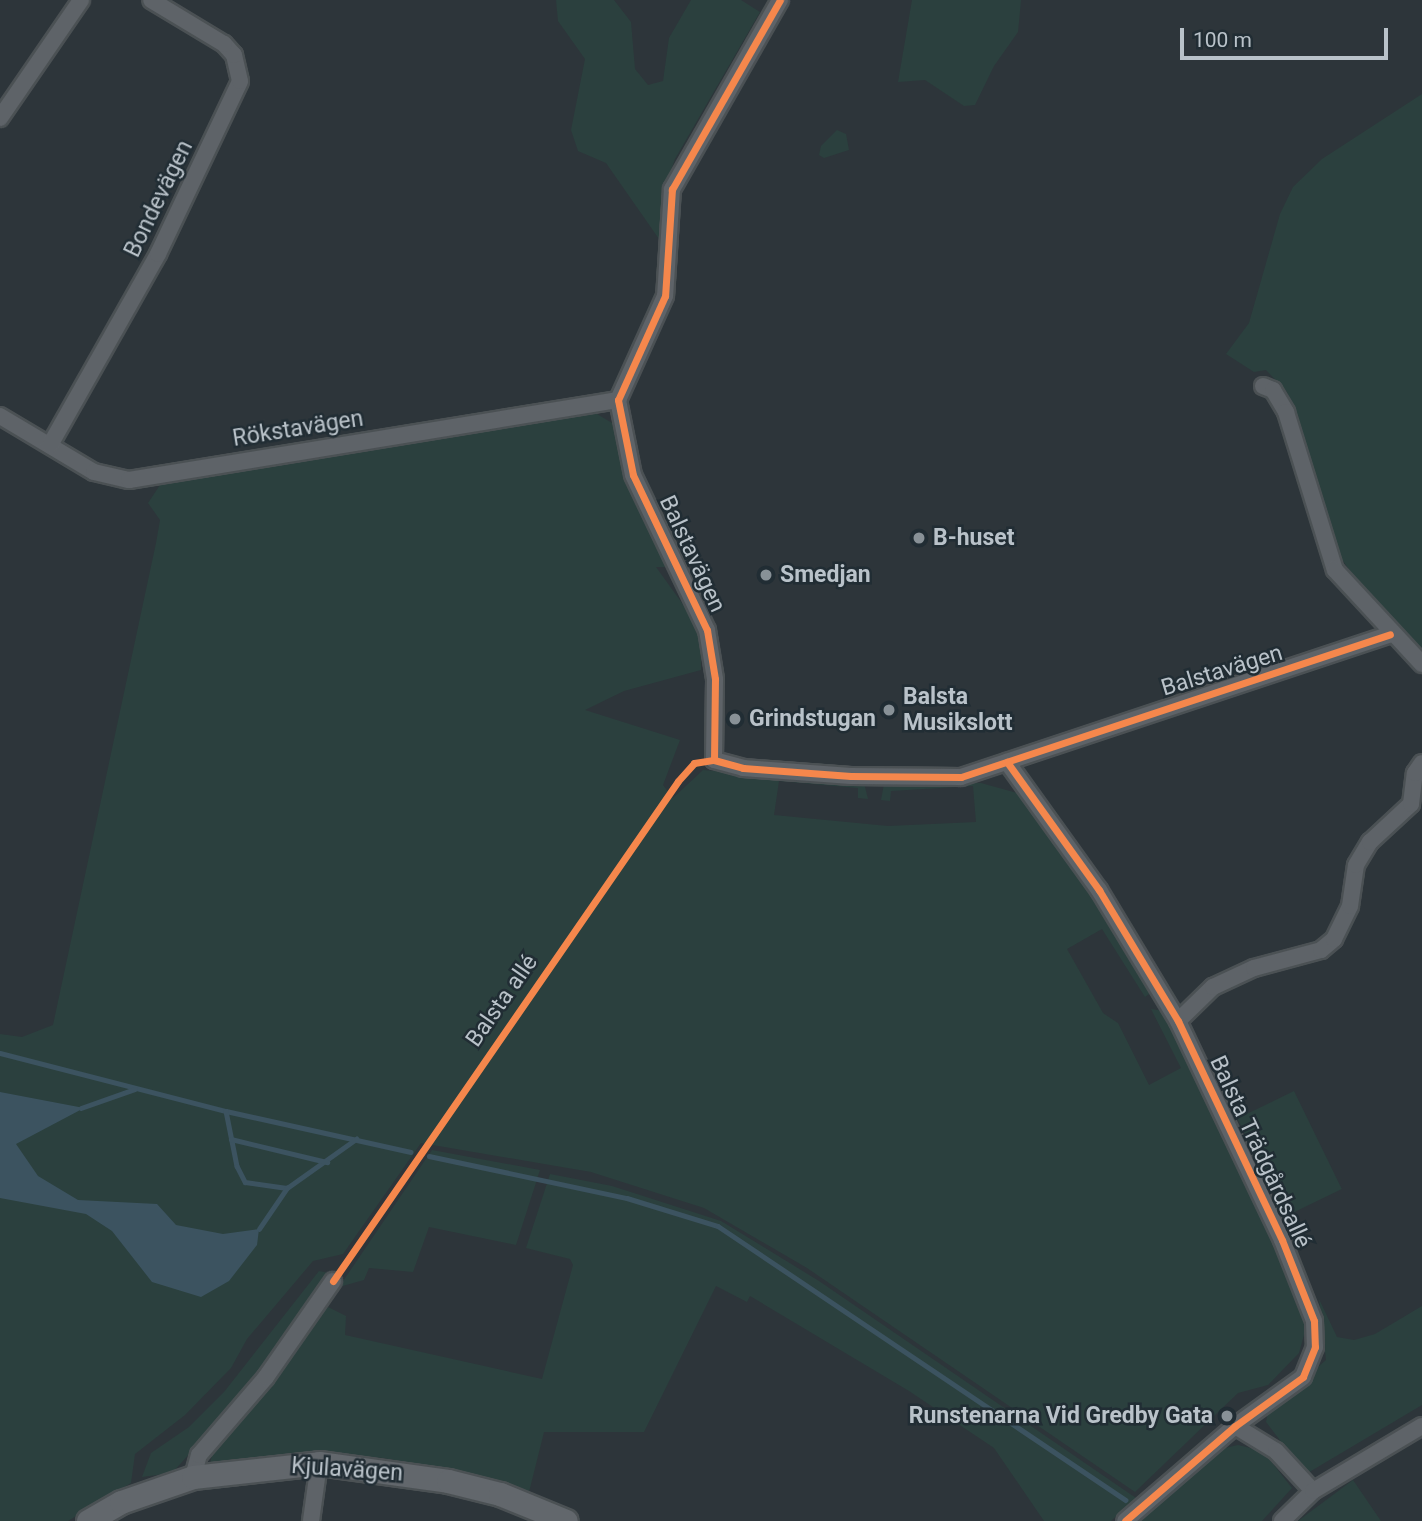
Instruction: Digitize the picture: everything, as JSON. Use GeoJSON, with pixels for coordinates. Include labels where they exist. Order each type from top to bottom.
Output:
{"type":"FeatureCollection","features":[{"type":"Feature","properties":{"kind":"street"},"geometry":{"type":"LineString","coordinates":[[0,118],[82,0]]}},
{"type":"Feature","properties":{"kind":"street","name":"Bondevägen"},"geometry":{"type":"LineString","coordinates":[[50,445],[158,254],[240,81],[234,55],[224,44],[151,0]]}},
{"type":"Feature","properties":{"kind":"street"},"geometry":{"type":"LineString","coordinates":[[618,400],[665,296],[672,189],[780,0]]}},
{"type":"Feature","properties":{"kind":"street"},"geometry":{"type":"LineString","coordinates":[[1263,386],[1280,398],[1286,412],[1335,570],[1390,634],[1422,664]]}},
{"type":"Feature","properties":{"kind":"street","name":"Rökstavägen"},"geometry":{"type":"LineString","coordinates":[[0,416],[94,472],[129,480],[618,400]]}},
{"type":"Feature","properties":{"kind":"street","name":"Balstavägen"},"geometry":{"type":"LineString","coordinates":[[618,400],[633,475],[707,630],[715,679],[714,760],[743,768],[942,780],[1007,762],[1056,742],[1319,661],[1390,634]]}},
{"type":"Feature","properties":{"kind":"street","name":"Balsta Trädgårdsallé"},"geometry":{"type":"LineString","coordinates":[[1007,762],[1099,890],[1178,1021],[1298,1276],[1316,1334],[1311,1363],[1303,1377],[1235,1426],[1125,1521]]}},
{"type":"Feature","properties":{"kind":"street"},"geometry":{"type":"LineString","coordinates":[[1178,1021],[1213,987],[1232,977],[1321,950],[1334,939],[1350,906],[1356,865],[1370,842],[1411,804],[1415,773],[1422,763]]}},
{"type":"Feature","properties":{"kind":"street"},"geometry":{"type":"LineString","coordinates":[[192,1477],[199,1455],[266,1377],[333,1282]]}},
{"type":"Feature","properties":{"kind":"street"},"geometry":{"type":"LineString","coordinates":[[1235,1426],[1276,1451],[1313,1492]]}},
{"type":"Feature","properties":{"kind":"street"},"geometry":{"type":"LineString","coordinates":[[1282,1521],[1313,1492],[1422,1426]]}},
{"type":"Feature","properties":{"kind":"street"},"geometry":{"type":"LineString","coordinates":[[311,1521],[319,1463]]}},
{"type":"Feature","properties":{"kind":"street","name":"Kjulavägen"},"geometry":{"type":"LineString","coordinates":[[89,1521],[142,1493],[192,1477],[319,1463],[448,1481],[500,1494],[566,1521]]}},
{"type":"Feature","properties":{"kind":"green space"},"geometry":{"type":"Polygon","coordinates":[[[556,0],[614,0],[631,22],[635,69],[648,85],[663,81],[669,38],[691,0],[741,0],[760,12],[675,159],[664,190],[659,239],[606,163],[578,151],[571,130],[585,59],[558,21],[556,0]]]}},
{"type":"Feature","properties":{"kind":"green space"},"geometry":{"type":"Polygon","coordinates":[[[912,0],[1021,0],[1018,32],[994,66],[975,105],[964,106],[925,80],[898,82],[912,0]]]}},
{"type":"Feature","properties":{"kind":"green space"},"geometry":{"type":"Polygon","coordinates":[[[1422,94],[1422,650],[1386,622],[1331,544],[1318,483],[1287,392],[1266,370],[1254,372],[1226,354],[1249,323],[1280,214],[1293,187],[1322,159],[1422,94]]]}},
{"type":"Feature","properties":{"kind":"green space"},"geometry":{"type":"Polygon","coordinates":[[[837,130],[846,134],[849,150],[824,158],[819,155],[821,146],[837,130]]]}},
{"type":"Feature","properties":{"kind":"green space"},"geometry":{"type":"Polygon","coordinates":[[[592,411],[612,423],[623,463],[675,567],[656,567],[687,610],[701,641],[701,670],[624,691],[585,710],[680,740],[663,785],[673,798],[703,770],[864,783],[868,799],[858,798],[858,788],[779,781],[774,815],[888,826],[976,822],[973,786],[891,791],[890,801],[881,800],[884,784],[981,783],[1024,795],[1088,883],[1153,991],[1145,997],[1102,929],[1067,949],[1103,1013],[1118,1023],[1149,1085],[1181,1068],[1151,1009],[1165,1011],[1276,1245],[1307,1324],[1299,1353],[1268,1385],[1238,1393],[1135,1492],[807,1268],[704,1208],[591,1172],[421,1143],[343,1254],[313,1261],[247,1339],[231,1368],[185,1415],[135,1454],[131,1483],[68,1521],[0,1521],[0,1034],[22,1037],[53,1025],[156,543],[160,520],[148,503],[160,485],[592,411]]]}},
{"type":"Feature","properties":{"kind":"green space"},"geometry":{"type":"Polygon","coordinates":[[[1294,1091],[1342,1189],[1285,1217],[1237,1119],[1294,1091]]]}},
{"type":"Feature","properties":{"kind":"green space"},"geometry":{"type":"Polygon","coordinates":[[[432,1150],[540,1170],[516,1245],[429,1227],[413,1272],[369,1268],[364,1280],[339,1287],[432,1150]]]}},
{"type":"Feature","properties":{"kind":"green space"},"geometry":{"type":"Polygon","coordinates":[[[550,1174],[612,1186],[721,1221],[819,1281],[1136,1498],[1111,1521],[1044,1521],[994,1448],[909,1391],[750,1296],[747,1302],[716,1286],[644,1432],[544,1432],[528,1496],[458,1472],[383,1458],[311,1454],[210,1463],[213,1452],[319,1312],[328,1307],[346,1316],[345,1335],[542,1379],[573,1265],[570,1259],[526,1248],[550,1174]]]}},
{"type":"Feature","properties":{"kind":"green space"},"geometry":{"type":"Polygon","coordinates":[[[319,1271],[329,1273],[327,1280],[260,1376],[172,1473],[142,1477],[151,1453],[189,1427],[224,1392],[319,1271]]]}},
{"type":"Feature","properties":{"kind":"green space"},"geometry":{"type":"Polygon","coordinates":[[[1319,1299],[1337,1337],[1354,1340],[1375,1334],[1422,1306],[1422,1405],[1306,1474],[1266,1422],[1268,1411],[1326,1360],[1319,1299]]]}},
{"type":"Feature","properties":{"kind":"green space"},"geometry":{"type":"Polygon","coordinates":[[[1238,1445],[1263,1451],[1292,1488],[1262,1521],[1136,1521],[1216,1450],[1238,1445]]]}},
{"type":"Feature","properties":{"kind":"green space"},"geometry":{"type":"Polygon","coordinates":[[[1353,1480],[1381,1521],[1298,1521],[1306,1515],[1353,1480]]]}},
{"type":"Feature","properties":{"kind":"water"},"geometry":{"type":"Polygon","coordinates":[[[0,1092],[84,1108],[16,1144],[38,1176],[78,1200],[157,1204],[176,1225],[223,1234],[259,1229],[257,1245],[229,1281],[201,1297],[152,1282],[112,1231],[86,1214],[0,1198],[0,1092]]]}},
{"type":"Feature","properties":{"kind":"waterway"},"geometry":{"type":"LineString","coordinates":[[0,1053],[226,1111],[411,1152]]}},
{"type":"Feature","properties":{"kind":"waterway"},"geometry":{"type":"LineString","coordinates":[[81,1108],[135,1089]]}},
{"type":"Feature","properties":{"kind":"waterway"},"geometry":{"type":"LineString","coordinates":[[226,1111],[237,1166],[245,1182],[287,1188],[356,1139]]}},
{"type":"Feature","properties":{"kind":"waterway"},"geometry":{"type":"LineString","coordinates":[[231,1139],[327,1162]]}},
{"type":"Feature","properties":{"kind":"waterway"},"geometry":{"type":"LineString","coordinates":[[429,1156],[627,1198],[718,1226],[1125,1500]]}},
{"type":"Feature","properties":{"kind":"waterway"},"geometry":{"type":"LineString","coordinates":[[259,1229],[287,1188]]}},
{"type":"Feature","properties":{"kind":"cycle path"},"geometry":{"type":"LineString","coordinates":[[780,0],[672,189],[665,296],[618,400],[633,475],[707,630],[715,679],[714,760],[743,768],[851,776],[961,777],[1390,634]]}},
{"type":"Feature","properties":{"kind":"cycle path","name":"Balsta allé"},"geometry":{"type":"LineString","coordinates":[[333,1281],[678,781],[694,763],[714,760]]}},
{"type":"Feature","properties":{"kind":"cycle path"},"geometry":{"type":"LineString","coordinates":[[1007,762],[1099,890],[1178,1021],[1282,1240],[1314,1321],[1315,1347],[1303,1377],[1235,1426],[1125,1521]]}},
{"type":"Feature","properties":{"kind":"place","name":"B-huset"},"geometry":{"type":"Point","coordinates":[919,538]}},
{"type":"Feature","properties":{"kind":"place","name":"Smedjan"},"geometry":{"type":"Point","coordinates":[766,575]}},
{"type":"Feature","properties":{"kind":"place","name":"Balsta Musikslott"},"geometry":{"type":"Point","coordinates":[889,710]}},
{"type":"Feature","properties":{"kind":"place","name":"Grindstugan"},"geometry":{"type":"Point","coordinates":[735,719]}},
{"type":"Feature","properties":{"kind":"place","name":"Runstenarna Vid Gredby Gata"},"geometry":{"type":"Point","coordinates":[1227,1416]}}]}
